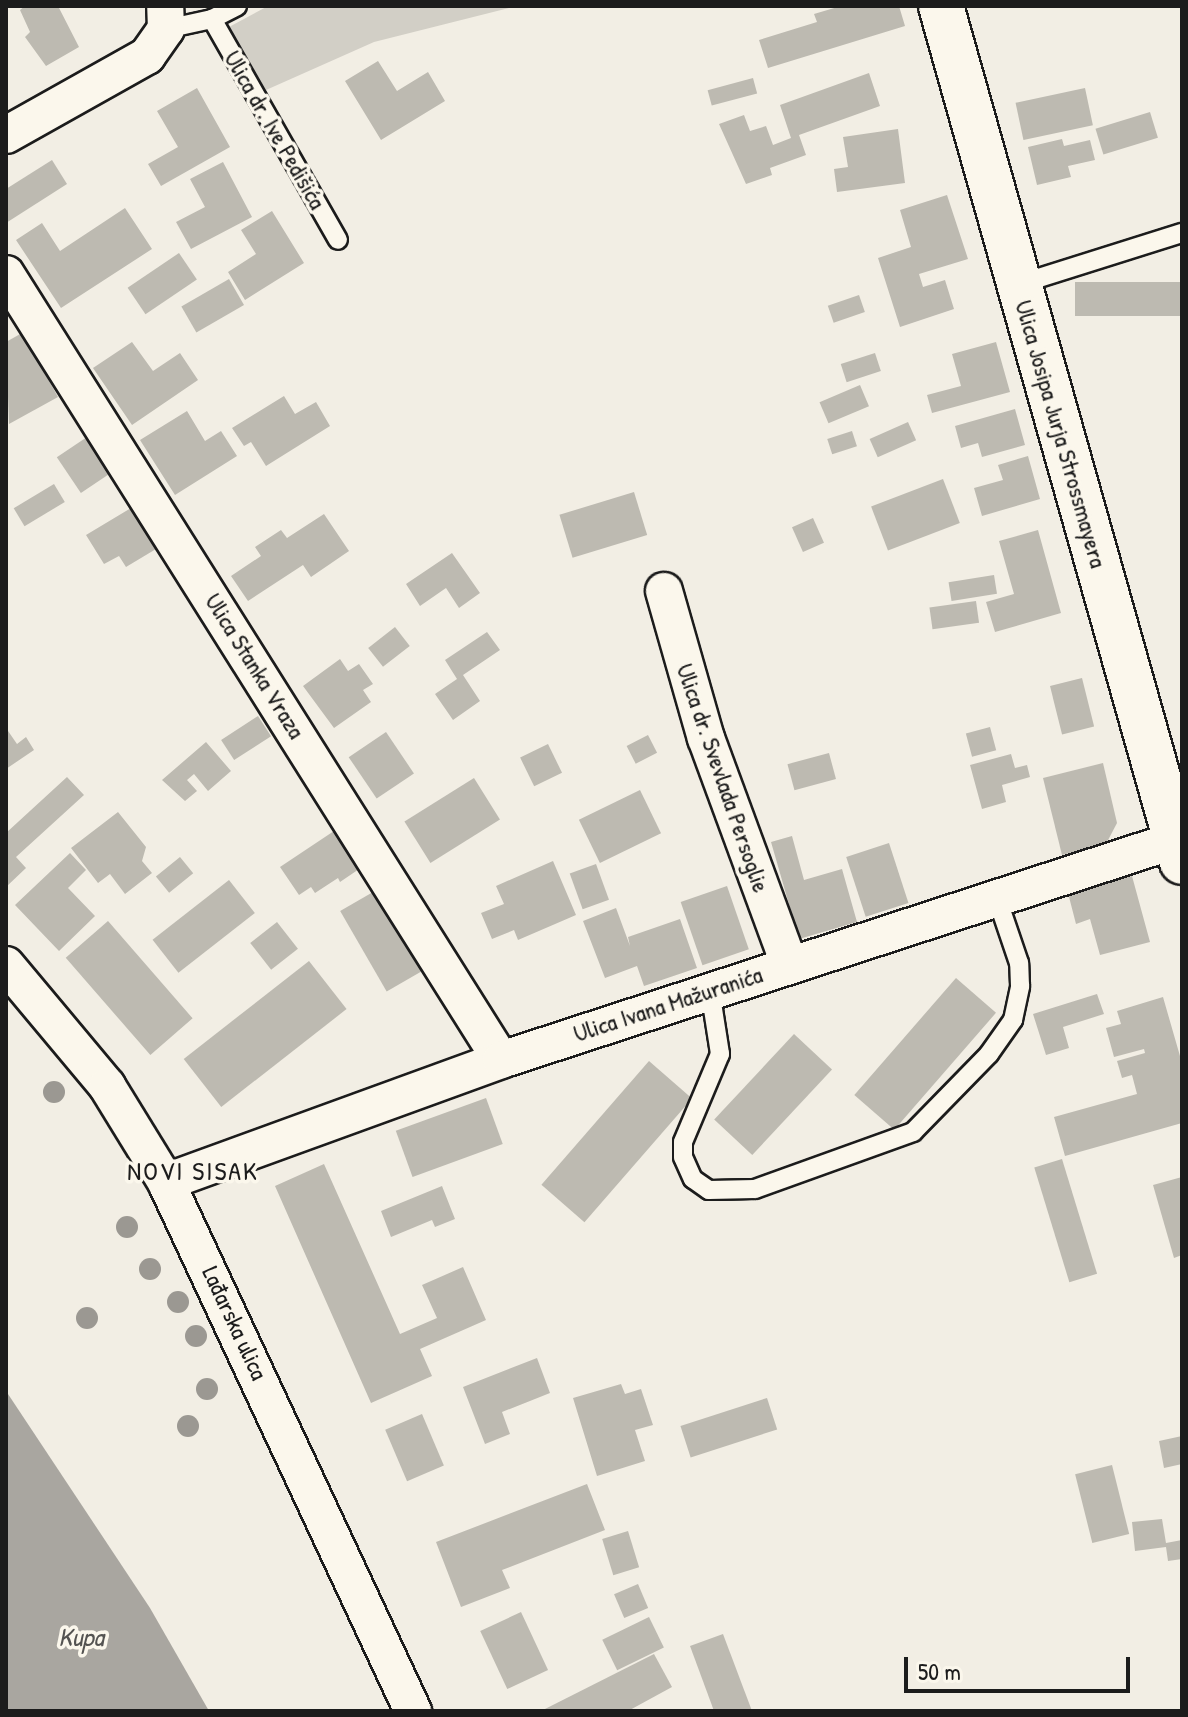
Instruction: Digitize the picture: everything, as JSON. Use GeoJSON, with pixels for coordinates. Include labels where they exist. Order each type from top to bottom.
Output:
{"type":"FeatureCollection","features":[{"type":"Feature","properties":{"kind":"main road","name":"Ulica Josipa Jurja Strossmayera"},"geometry":{"type":"LineString","coordinates":[[941,6],[1180,847]]}},
{"type":"Feature","properties":{"kind":"street"},"geometry":{"type":"LineString","coordinates":[[6,135],[147,56],[166,18]]}},
{"type":"Feature","properties":{"kind":"street","name":"Ulica Stanka Vraza"},"geometry":{"type":"LineString","coordinates":[[6,274],[501,1060]]}},
{"type":"Feature","properties":{"kind":"street","name":"Ulica dr. Svevlada Persoglie"},"geometry":{"type":"LineString","coordinates":[[664,591],[716,768],[789,963]]}},
{"type":"Feature","properties":{"kind":"street","name":"Ulica Ivana Mažuranića"},"geometry":{"type":"LineString","coordinates":[[166,1182],[501,1060],[789,963],[996,895],[1180,847]]}},
{"type":"Feature","properties":{"kind":"street","name":"Lađarska ulica"},"geometry":{"type":"LineString","coordinates":[[6,965],[121,1105],[166,1182],[413,1711]]}},
{"type":"Feature","properties":{"kind":"lane"},"geometry":{"type":"LineString","coordinates":[[166,18],[212,19],[237,6]]}},
{"type":"Feature","properties":{"kind":"lane","name":"Ulica dr. Ive Pedišića"},"geometry":{"type":"LineString","coordinates":[[212,19],[338,240]]}},
{"type":"Feature","properties":{"kind":"lane"},"geometry":{"type":"LineString","coordinates":[[1020,284],[1182,233]]}},
{"type":"Feature","properties":{"kind":"lane"},"geometry":{"type":"LineString","coordinates":[[710,990],[720,1054],[683,1142],[683,1157],[693,1179],[709,1190],[755,1189],[913,1132],[989,1054],[1013,1020],[1020,986],[1019,963],[996,895]]}},
{"type":"Feature","properties":{"kind":"shaded area"},"geometry":{"type":"Polygon","coordinates":[[[268,6],[517,6],[374,42],[266,90],[229,27],[268,6]]]}},
{"type":"Feature","properties":{"kind":"water","name":"Kupa"},"geometry":{"type":"Polygon","coordinates":[[[6,1391],[150,1608],[209,1711],[6,1711],[6,1391]]]}},
{"type":"Feature","properties":{"kind":"building"},"geometry":{"type":"Polygon","coordinates":[[[25,6],[58,6],[79,47],[46,66],[25,37],[30,32],[20,10],[25,6]]]}},
{"type":"Feature","properties":{"kind":"building"},"geometry":{"type":"Polygon","coordinates":[[[841,6],[899,6],[905,26],[768,68],[759,40],[817,22],[814,14],[841,6]]]}},
{"type":"Feature","properties":{"kind":"building"},"geometry":{"type":"Polygon","coordinates":[[[378,61],[397,91],[428,72],[445,101],[381,140],[345,81],[378,61]]]}},
{"type":"Feature","properties":{"kind":"building"},"geometry":{"type":"Polygon","coordinates":[[[869,73],[880,106],[799,135],[806,155],[770,168],[772,175],[746,184],[719,124],[744,115],[750,131],[766,126],[773,145],[791,138],[780,105],[869,73]]]}},
{"type":"Feature","properties":{"kind":"building"},"geometry":{"type":"Polygon","coordinates":[[[753,78],[757,93],[712,106],[708,90],[753,78]]]}},
{"type":"Feature","properties":{"kind":"building"},"geometry":{"type":"Polygon","coordinates":[[[197,88],[230,147],[161,186],[148,164],[178,147],[157,111],[197,88]]]}},
{"type":"Feature","properties":{"kind":"building"},"geometry":{"type":"Polygon","coordinates":[[[1085,88],[1093,125],[1023,140],[1016,103],[1085,88]]]}},
{"type":"Feature","properties":{"kind":"building"},"geometry":{"type":"Polygon","coordinates":[[[1150,112],[1158,138],[1103,154],[1095,129],[1150,112]]]}},
{"type":"Feature","properties":{"kind":"building"},"geometry":{"type":"Polygon","coordinates":[[[898,129],[905,183],[837,192],[834,169],[848,167],[843,137],[898,129]]]}},
{"type":"Feature","properties":{"kind":"building"},"geometry":{"type":"Polygon","coordinates":[[[1062,139],[1064,146],[1090,140],[1095,160],[1068,166],[1071,177],[1037,185],[1028,147],[1062,139]]]}},
{"type":"Feature","properties":{"kind":"building"},"geometry":{"type":"Polygon","coordinates":[[[52,160],[67,184],[6,223],[6,189],[52,160]]]}},
{"type":"Feature","properties":{"kind":"building"},"geometry":{"type":"Polygon","coordinates":[[[223,162],[252,217],[191,249],[176,222],[205,207],[190,179],[223,162]]]}},
{"type":"Feature","properties":{"kind":"building"},"geometry":{"type":"Polygon","coordinates":[[[947,195],[968,259],[919,274],[923,287],[945,280],[954,309],[900,327],[878,258],[911,247],[900,210],[947,195]]]}},
{"type":"Feature","properties":{"kind":"building"},"geometry":{"type":"Polygon","coordinates":[[[125,208],[152,249],[61,308],[16,240],[42,223],[60,251],[125,208]]]}},
{"type":"Feature","properties":{"kind":"building"},"geometry":{"type":"Polygon","coordinates":[[[272,211],[304,263],[245,300],[228,272],[256,254],[241,230],[272,211]]]}},
{"type":"Feature","properties":{"kind":"building"},"geometry":{"type":"Polygon","coordinates":[[[179,253],[197,280],[145,314],[128,288],[179,253]]]}},
{"type":"Feature","properties":{"kind":"building"},"geometry":{"type":"Polygon","coordinates":[[[229,279],[244,305],[196,332],[181,306],[229,279]]]}},
{"type":"Feature","properties":{"kind":"building"},"geometry":{"type":"Polygon","coordinates":[[[1075,282],[1182,282],[1182,316],[1075,316],[1075,282]]]}},
{"type":"Feature","properties":{"kind":"building"},"geometry":{"type":"Polygon","coordinates":[[[859,295],[865,312],[834,323],[828,306],[859,295]]]}},
{"type":"Feature","properties":{"kind":"building"},"geometry":{"type":"Polygon","coordinates":[[[22,333],[58,397],[9,424],[6,342],[22,333]]]}},
{"type":"Feature","properties":{"kind":"building"},"geometry":{"type":"Polygon","coordinates":[[[132,342],[153,371],[180,353],[198,380],[132,425],[93,368],[132,342]]]}},
{"type":"Feature","properties":{"kind":"building"},"geometry":{"type":"Polygon","coordinates":[[[996,342],[1010,392],[932,413],[927,395],[961,386],[952,354],[996,342]]]}},
{"type":"Feature","properties":{"kind":"building"},"geometry":{"type":"Polygon","coordinates":[[[875,353],[881,371],[847,382],[841,364],[875,353]]]}},
{"type":"Feature","properties":{"kind":"building"},"geometry":{"type":"Polygon","coordinates":[[[860,385],[869,406],[828,423],[819,402],[860,385]]]}},
{"type":"Feature","properties":{"kind":"building"},"geometry":{"type":"Polygon","coordinates":[[[284,396],[295,414],[316,402],[330,426],[266,466],[251,442],[244,446],[232,428],[284,396]]]}},
{"type":"Feature","properties":{"kind":"building"},"geometry":{"type":"Polygon","coordinates":[[[1015,409],[1025,445],[982,457],[978,443],[961,448],[955,426],[1015,409]]]}},
{"type":"Feature","properties":{"kind":"building"},"geometry":{"type":"Polygon","coordinates":[[[187,411],[205,441],[221,431],[237,456],[175,495],[140,440],[187,411]]]}},
{"type":"Feature","properties":{"kind":"building"},"geometry":{"type":"Polygon","coordinates":[[[908,422],[916,440],[878,457],[870,439],[908,422]]]}},
{"type":"Feature","properties":{"kind":"building"},"geometry":{"type":"Polygon","coordinates":[[[852,431],[857,446],[832,454],[827,439],[852,431]]]}},
{"type":"Feature","properties":{"kind":"building"},"geometry":{"type":"Polygon","coordinates":[[[90,435],[114,471],[81,493],[57,457],[90,435]]]}},
{"type":"Feature","properties":{"kind":"building"},"geometry":{"type":"Polygon","coordinates":[[[1028,456],[1040,499],[982,516],[974,488],[1003,480],[998,465],[1028,456]]]}},
{"type":"Feature","properties":{"kind":"building"},"geometry":{"type":"Polygon","coordinates":[[[943,479],[960,523],[888,550],[871,507],[943,479]]]}},
{"type":"Feature","properties":{"kind":"building"},"geometry":{"type":"Polygon","coordinates":[[[54,484],[65,502],[25,526],[14,508],[54,484]]]}},
{"type":"Feature","properties":{"kind":"building"},"geometry":{"type":"Polygon","coordinates":[[[634,492],[647,535],[573,558],[559,515],[634,492]]]}},
{"type":"Feature","properties":{"kind":"building"},"geometry":{"type":"Polygon","coordinates":[[[136,505],[161,546],[126,567],[119,556],[104,564],[86,535],[136,505]]]}},
{"type":"Feature","properties":{"kind":"building"},"geometry":{"type":"Polygon","coordinates":[[[324,514],[349,551],[311,577],[303,565],[248,601],[231,576],[261,556],[255,547],[281,530],[287,538],[324,514]]]}},
{"type":"Feature","properties":{"kind":"building"},"geometry":{"type":"Polygon","coordinates":[[[813,518],[824,543],[803,552],[792,527],[813,518]]]}},
{"type":"Feature","properties":{"kind":"building"},"geometry":{"type":"Polygon","coordinates":[[[1038,530],[1061,613],[995,632],[986,602],[1014,594],[999,541],[1038,530]]]}},
{"type":"Feature","properties":{"kind":"building"},"geometry":{"type":"Polygon","coordinates":[[[452,553],[480,593],[459,608],[446,588],[420,606],[406,584],[452,553]]]}},
{"type":"Feature","properties":{"kind":"building"},"geometry":{"type":"Polygon","coordinates":[[[994,575],[997,594],[952,601],[949,582],[994,575]]]}},
{"type":"Feature","properties":{"kind":"building"},"geometry":{"type":"Polygon","coordinates":[[[976,601],[979,623],[933,629],[929,608],[976,601]]]}},
{"type":"Feature","properties":{"kind":"building"},"geometry":{"type":"Polygon","coordinates":[[[395,627],[410,646],[383,667],[368,648],[395,627]]]}},
{"type":"Feature","properties":{"kind":"building"},"geometry":{"type":"Polygon","coordinates":[[[487,632],[500,650],[463,675],[480,701],[453,720],[435,694],[457,679],[445,660],[487,632]]]}},
{"type":"Feature","properties":{"kind":"building"},"geometry":{"type":"Polygon","coordinates":[[[340,659],[348,671],[359,664],[373,684],[363,690],[371,702],[334,728],[303,686],[340,659]]]}},
{"type":"Feature","properties":{"kind":"building"},"geometry":{"type":"Polygon","coordinates":[[[1082,678],[1094,727],[1062,734],[1050,686],[1082,678]]]}},
{"type":"Feature","properties":{"kind":"building"},"geometry":{"type":"Polygon","coordinates":[[[258,716],[271,736],[234,760],[221,740],[258,716]]]}},
{"type":"Feature","properties":{"kind":"building"},"geometry":{"type":"Polygon","coordinates":[[[990,727],[996,750],[972,757],[966,733],[990,727]]]}},
{"type":"Feature","properties":{"kind":"building"},"geometry":{"type":"Polygon","coordinates":[[[6,728],[17,744],[26,737],[34,750],[6,769],[6,728]]]}},
{"type":"Feature","properties":{"kind":"building"},"geometry":{"type":"Polygon","coordinates":[[[386,732],[414,773],[377,799],[349,757],[386,732]]]}},
{"type":"Feature","properties":{"kind":"building"},"geometry":{"type":"Polygon","coordinates":[[[648,735],[657,753],[636,764],[627,746],[648,735]]]}},
{"type":"Feature","properties":{"kind":"building"},"geometry":{"type":"Polygon","coordinates":[[[206,742],[231,771],[208,791],[194,774],[187,780],[197,791],[185,801],[162,780],[206,742]]]}},
{"type":"Feature","properties":{"kind":"building"},"geometry":{"type":"Polygon","coordinates":[[[548,744],[562,773],[534,786],[520,758],[548,744]]]}},
{"type":"Feature","properties":{"kind":"building"},"geometry":{"type":"Polygon","coordinates":[[[829,753],[836,779],[794,790],[787,764],[829,753]]]}},
{"type":"Feature","properties":{"kind":"building"},"geometry":{"type":"Polygon","coordinates":[[[1011,754],[1015,768],[1027,765],[1030,777],[1002,785],[1006,802],[982,809],[970,765],[1011,754]]]}},
{"type":"Feature","properties":{"kind":"building"},"geometry":{"type":"Polygon","coordinates":[[[1103,763],[1117,823],[1106,844],[1062,855],[1043,778],[1103,763]]]}},
{"type":"Feature","properties":{"kind":"building"},"geometry":{"type":"Polygon","coordinates":[[[67,777],[84,795],[16,857],[26,868],[6,887],[6,833],[67,777]]]}},
{"type":"Feature","properties":{"kind":"building"},"geometry":{"type":"Polygon","coordinates":[[[474,778],[500,820],[430,863],[404,821],[474,778]]]}},
{"type":"Feature","properties":{"kind":"building"},"geometry":{"type":"Polygon","coordinates":[[[640,790],[661,833],[600,863],[579,820],[640,790]]]}},
{"type":"Feature","properties":{"kind":"building"},"geometry":{"type":"Polygon","coordinates":[[[118,812],[146,847],[142,861],[152,873],[125,894],[110,874],[98,883],[71,848],[118,812]]]}},
{"type":"Feature","properties":{"kind":"building"},"geometry":{"type":"Polygon","coordinates":[[[343,825],[368,863],[340,882],[338,878],[315,893],[311,887],[299,895],[280,867],[343,825]]]}},
{"type":"Feature","properties":{"kind":"building"},"geometry":{"type":"Polygon","coordinates":[[[792,836],[804,880],[842,869],[857,922],[799,939],[771,842],[792,836]]]}},
{"type":"Feature","properties":{"kind":"building"},"geometry":{"type":"Polygon","coordinates":[[[889,843],[908,903],[866,917],[846,857],[889,843]]]}},
{"type":"Feature","properties":{"kind":"building"},"geometry":{"type":"Polygon","coordinates":[[[70,853],[86,870],[68,888],[95,916],[59,951],[15,905],[70,853]]]}},
{"type":"Feature","properties":{"kind":"building"},"geometry":{"type":"Polygon","coordinates":[[[180,857],[193,873],[169,893],[156,877],[180,857]]]}},
{"type":"Feature","properties":{"kind":"building"},"geometry":{"type":"Polygon","coordinates":[[[553,861],[576,915],[518,940],[514,930],[492,939],[481,913],[504,904],[496,886],[553,861]]]}},
{"type":"Feature","properties":{"kind":"building"},"geometry":{"type":"Polygon","coordinates":[[[596,864],[609,900],[583,909],[570,874],[596,864]]]}},
{"type":"Feature","properties":{"kind":"building"},"geometry":{"type":"Polygon","coordinates":[[[1132,876],[1150,942],[1100,955],[1090,919],[1076,924],[1068,893],[1132,876]]]}},
{"type":"Feature","properties":{"kind":"building"},"geometry":{"type":"Polygon","coordinates":[[[229,880],[255,913],[178,973],[153,940],[229,880]]]}},
{"type":"Feature","properties":{"kind":"building"},"geometry":{"type":"Polygon","coordinates":[[[727,886],[749,949],[702,965],[681,902],[727,886]]]}},
{"type":"Feature","properties":{"kind":"building"},"geometry":{"type":"Polygon","coordinates":[[[380,888],[427,969],[387,992],[340,911],[380,888]]]}},
{"type":"Feature","properties":{"kind":"building"},"geometry":{"type":"Polygon","coordinates":[[[616,908],[630,946],[628,937],[680,919],[697,968],[644,986],[637,966],[605,978],[583,921],[616,908]]]}},
{"type":"Feature","properties":{"kind":"building"},"geometry":{"type":"Polygon","coordinates":[[[108,921],[193,1018],[150,1055],[66,958],[108,921]]]}},
{"type":"Feature","properties":{"kind":"building"},"geometry":{"type":"Polygon","coordinates":[[[277,922],[298,949],[271,970],[250,943],[277,922]]]}},
{"type":"Feature","properties":{"kind":"building"},"geometry":{"type":"Polygon","coordinates":[[[309,961],[347,1009],[221,1107],[184,1059],[309,961]]]}},
{"type":"Feature","properties":{"kind":"building"},"geometry":{"type":"Polygon","coordinates":[[[956,978],[996,1013],[894,1130],[854,1095],[956,978]]]}},
{"type":"Feature","properties":{"kind":"building"},"geometry":{"type":"Polygon","coordinates":[[[1097,994],[1104,1014],[1063,1027],[1069,1048],[1046,1055],[1033,1014],[1097,994]]]}},
{"type":"Feature","properties":{"kind":"building"},"geometry":{"type":"Polygon","coordinates":[[[1163,997],[1182,1063],[1182,1123],[1065,1156],[1054,1117],[1137,1094],[1132,1075],[1122,1078],[1117,1061],[1145,1053],[1144,1049],[1114,1057],[1106,1028],[1121,1024],[1117,1011],[1163,997]]]}},
{"type":"Feature","properties":{"kind":"building"},"geometry":{"type":"Polygon","coordinates":[[[794,1034],[832,1069],[752,1155],[714,1120],[794,1034]]]}},
{"type":"Feature","properties":{"kind":"building"},"geometry":{"type":"Polygon","coordinates":[[[649,1061],[692,1098],[584,1222],[541,1185],[649,1061]]]}},
{"type":"Feature","properties":{"kind":"building"},"geometry":{"type":"Polygon","coordinates":[[[486,1098],[503,1144],[413,1177],[396,1131],[486,1098]]]}},
{"type":"Feature","properties":{"kind":"building"},"geometry":{"type":"Polygon","coordinates":[[[1062,1159],[1097,1274],[1069,1282],[1034,1167],[1062,1159]]]}},
{"type":"Feature","properties":{"kind":"building"},"geometry":{"type":"Polygon","coordinates":[[[324,1164],[400,1334],[437,1318],[422,1285],[463,1267],[486,1320],[420,1349],[432,1376],[371,1403],[275,1186],[324,1164]]]}},
{"type":"Feature","properties":{"kind":"building"},"geometry":{"type":"Polygon","coordinates":[[[1182,1177],[1182,1255],[1174,1258],[1153,1185],[1182,1177]]]}},
{"type":"Feature","properties":{"kind":"building"},"geometry":{"type":"Polygon","coordinates":[[[442,1186],[455,1219],[435,1227],[432,1220],[391,1237],[381,1211],[442,1186]]]}},
{"type":"Feature","properties":{"kind":"building"},"geometry":{"type":"Polygon","coordinates":[[[537,1358],[550,1393],[502,1412],[510,1434],[485,1444],[463,1387],[537,1358]]]}},
{"type":"Feature","properties":{"kind":"building"},"geometry":{"type":"Polygon","coordinates":[[[621,1384],[625,1394],[641,1389],[653,1425],[635,1430],[645,1461],[597,1476],[573,1398],[621,1384]]]}},
{"type":"Feature","properties":{"kind":"building"},"geometry":{"type":"Polygon","coordinates":[[[767,1398],[777,1429],[691,1458],[680,1426],[767,1398]]]}},
{"type":"Feature","properties":{"kind":"building"},"geometry":{"type":"Polygon","coordinates":[[[422,1414],[444,1466],[407,1481],[385,1430],[422,1414]]]}},
{"type":"Feature","properties":{"kind":"building"},"geometry":{"type":"Polygon","coordinates":[[[1182,1436],[1182,1464],[1164,1468],[1159,1441],[1182,1436]]]}},
{"type":"Feature","properties":{"kind":"building"},"geometry":{"type":"Polygon","coordinates":[[[1112,1465],[1129,1534],[1092,1543],[1075,1474],[1112,1465]]]}},
{"type":"Feature","properties":{"kind":"building"},"geometry":{"type":"Polygon","coordinates":[[[587,1484],[605,1530],[502,1570],[510,1588],[461,1607],[436,1542],[587,1484]]]}},
{"type":"Feature","properties":{"kind":"building"},"geometry":{"type":"Polygon","coordinates":[[[1162,1519],[1166,1543],[1182,1540],[1182,1559],[1168,1561],[1166,1547],[1135,1551],[1132,1522],[1162,1519]]]}},
{"type":"Feature","properties":{"kind":"building"},"geometry":{"type":"Polygon","coordinates":[[[628,1531],[639,1567],[613,1575],[602,1539],[628,1531]]]}},
{"type":"Feature","properties":{"kind":"building"},"geometry":{"type":"Polygon","coordinates":[[[638,1584],[648,1608],[624,1618],[614,1594],[638,1584]]]}},
{"type":"Feature","properties":{"kind":"building"},"geometry":{"type":"Polygon","coordinates":[[[521,1612],[548,1670],[507,1689],[480,1631],[521,1612]]]}},
{"type":"Feature","properties":{"kind":"building"},"geometry":{"type":"Polygon","coordinates":[[[649,1617],[664,1648],[617,1670],[602,1640],[649,1617]]]}},
{"type":"Feature","properties":{"kind":"building"},"geometry":{"type":"Polygon","coordinates":[[[723,1634],[752,1711],[714,1711],[690,1646],[723,1634]]]}},
{"type":"Feature","properties":{"kind":"building"},"geometry":{"type":"Polygon","coordinates":[[[654,1654],[672,1687],[628,1711],[541,1711],[654,1654]]]}},
{"type":"Feature","properties":{"kind":"district","name":"NOVI SISAK"},"geometry":{"type":"Point","coordinates":[193,1171]}}]}
